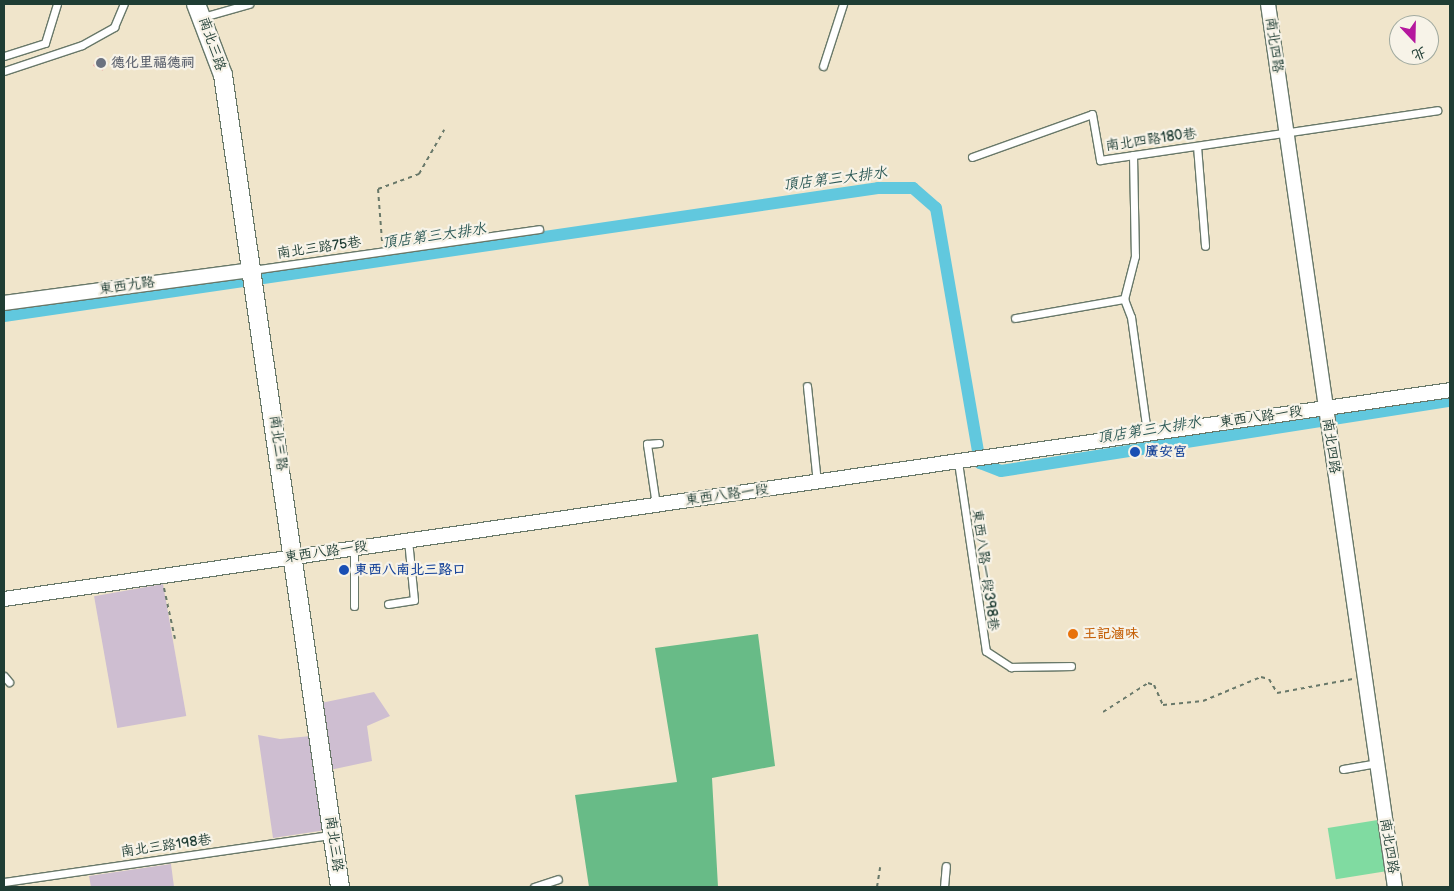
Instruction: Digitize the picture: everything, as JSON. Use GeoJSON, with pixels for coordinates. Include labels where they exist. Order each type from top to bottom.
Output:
{"type":"FeatureCollection","features":[{"type":"Feature","properties":{"kind":"street","name":"南北四路"},"geometry":{"type":"LineString","coordinates":[[1268,4],[1363,677],[1395,887]]}},
{"type":"Feature","properties":{"kind":"street","name":"南北三路"},"geometry":{"type":"LineString","coordinates":[[200,10],[223,75],[295,557],[340,887]]}},
{"type":"Feature","properties":{"kind":"street","name":"東西九路"},"geometry":{"type":"LineString","coordinates":[[4,303],[251,270]]}},
{"type":"Feature","properties":{"kind":"street","name":"東西八路一段"},"geometry":{"type":"LineString","coordinates":[[4,599],[958,462],[1147,432],[1450,390]]}},
{"type":"Feature","properties":{"kind":"lane"},"geometry":{"type":"LineString","coordinates":[[4,56],[44,43],[57,4]]}},
{"type":"Feature","properties":{"kind":"lane"},"geometry":{"type":"LineString","coordinates":[[4,71],[82,44],[114,27],[124,4]]}},
{"type":"Feature","properties":{"kind":"lane"},"geometry":{"type":"LineString","coordinates":[[200,10],[248,4]]}},
{"type":"Feature","properties":{"kind":"lane"},"geometry":{"type":"LineString","coordinates":[[822,66],[843,4]]}},
{"type":"Feature","properties":{"kind":"lane","name":"南北四路180巷"},"geometry":{"type":"LineString","coordinates":[[972,157],[1092,114],[1100,160],[1437,110]]}},
{"type":"Feature","properties":{"kind":"lane"},"geometry":{"type":"LineString","coordinates":[[1197,146],[1205,246]]}},
{"type":"Feature","properties":{"kind":"lane"},"geometry":{"type":"LineString","coordinates":[[1133,155],[1135,256],[1124,299],[1131,317],[1147,432]]}},
{"type":"Feature","properties":{"kind":"lane","name":"南北三路75巷"},"geometry":{"type":"LineString","coordinates":[[251,270],[539,229]]}},
{"type":"Feature","properties":{"kind":"lane"},"geometry":{"type":"LineString","coordinates":[[1015,318],[1124,299]]}},
{"type":"Feature","properties":{"kind":"lane"},"geometry":{"type":"LineString","coordinates":[[807,386],[817,482]]}},
{"type":"Feature","properties":{"kind":"lane"},"geometry":{"type":"LineString","coordinates":[[656,505],[647,444],[659,443]]}},
{"type":"Feature","properties":{"kind":"lane","name":"東西八路一段398巷"},"geometry":{"type":"LineString","coordinates":[[958,462],[986,651],[1011,667],[1071,666]]}},
{"type":"Feature","properties":{"kind":"lane"},"geometry":{"type":"LineString","coordinates":[[388,604],[414,600],[408,540]]}},
{"type":"Feature","properties":{"kind":"lane"},"geometry":{"type":"LineString","coordinates":[[354,548],[354,606]]}},
{"type":"Feature","properties":{"kind":"lane"},"geometry":{"type":"LineString","coordinates":[[1343,769],[1376,763]]}},
{"type":"Feature","properties":{"kind":"lane","name":"南北三路198巷"},"geometry":{"type":"LineString","coordinates":[[4,882],[333,835]]}},
{"type":"Feature","properties":{"kind":"lane"},"geometry":{"type":"LineString","coordinates":[[944,887],[946,866]]}},
{"type":"Feature","properties":{"kind":"lane"},"geometry":{"type":"LineString","coordinates":[[534,887],[558,879]]}},
{"type":"Feature","properties":{"kind":"path"},"geometry":{"type":"LineString","coordinates":[[383,251],[378,189],[419,174],[444,130]]}},
{"type":"Feature","properties":{"kind":"path"},"geometry":{"type":"LineString","coordinates":[[161,576],[175,638]]}},
{"type":"Feature","properties":{"kind":"path"},"geometry":{"type":"LineString","coordinates":[[1104,712],[1148,682],[1154,686],[1163,705],[1203,701],[1261,677],[1269,679],[1277,693],[1363,677]]}},
{"type":"Feature","properties":{"kind":"path"},"geometry":{"type":"LineString","coordinates":[[877,887],[880,867]]}},
{"type":"Feature","properties":{"kind":"shaded area"},"geometry":{"type":"Polygon","coordinates":[[[163,584],[186,716],[117,728],[94,596],[163,584]]]}},
{"type":"Feature","properties":{"kind":"shaded area"},"geometry":{"type":"Polygon","coordinates":[[[374,692],[390,716],[367,726],[372,761],[330,770],[321,703],[374,692]]]}},
{"type":"Feature","properties":{"kind":"shaded area"},"geometry":{"type":"Polygon","coordinates":[[[258,735],[280,739],[311,736],[326,830],[273,838],[258,735]]]}},
{"type":"Feature","properties":{"kind":"shaded area"},"geometry":{"type":"Polygon","coordinates":[[[171,864],[174,887],[91,887],[89,876],[171,864]]]}},
{"type":"Feature","properties":{"kind":"green space"},"geometry":{"type":"Polygon","coordinates":[[[758,634],[775,766],[712,778],[718,887],[589,887],[575,795],[677,782],[655,648],[758,634]]]}},
{"type":"Feature","properties":{"kind":"green space"},"geometry":{"type":"Polygon","coordinates":[[[1384,819],[1392,870],[1336,879],[1328,828],[1384,819]]]}},
{"type":"Feature","properties":{"kind":"building","name":"德化里福德祠"},"geometry":{"type":"Polygon","coordinates":[[[98,56],[108,61],[103,71],[93,66],[98,56]]]}},
{"type":"Feature","properties":{"kind":"waterway","name":"頂店第三大排水"},"geometry":{"type":"LineString","coordinates":[[4,316],[878,188],[913,188],[936,208],[980,463],[1001,471],[1450,401]]}},
{"type":"Feature","properties":{"kind":"place","name":"德化里福德祠"},"geometry":{"type":"Point","coordinates":[101,63]}},
{"type":"Feature","properties":{"kind":"place","name":"廣安宮"},"geometry":{"type":"Point","coordinates":[1135,452]}},
{"type":"Feature","properties":{"kind":"place","name":"東西八南北三路口"},"geometry":{"type":"Point","coordinates":[344,570]}},
{"type":"Feature","properties":{"kind":"place","name":"王記滷味"},"geometry":{"type":"Point","coordinates":[1073,634]}}]}
